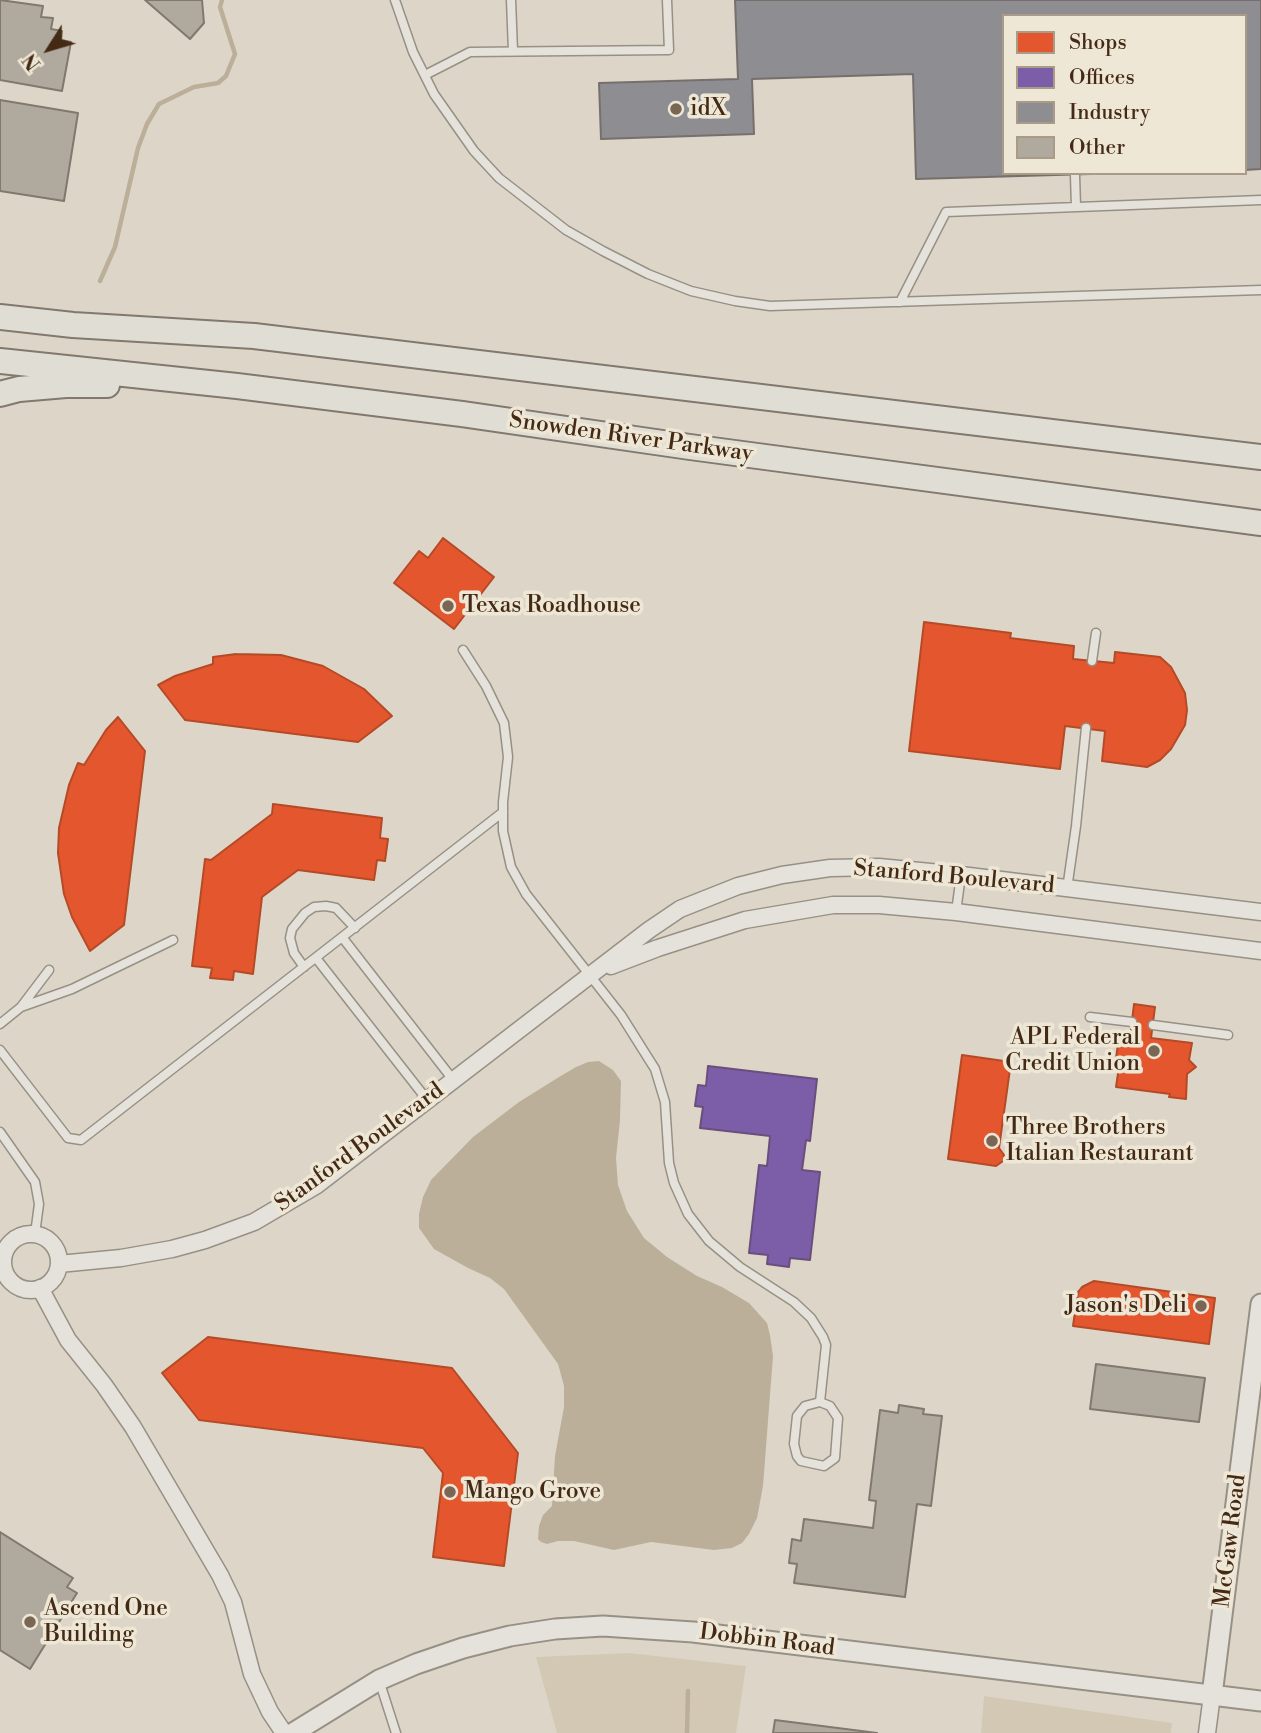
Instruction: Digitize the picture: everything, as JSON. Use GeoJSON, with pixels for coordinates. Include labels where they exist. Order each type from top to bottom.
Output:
{"type":"FeatureCollection","features":[{"type":"Feature","properties":{"kind":"main road"},"geometry":{"type":"LineString","coordinates":[[0,300],[254,336],[1254,453]]}},
{"type":"Feature","properties":{"kind":"main road"},"geometry":{"type":"LineString","coordinates":[[0,317],[73,325],[254,336]]}},
{"type":"Feature","properties":{"kind":"main road","name":"Snowden River Parkway"},"geometry":{"type":"LineString","coordinates":[[0,361],[237,386],[462,414],[717,451],[1261,523]]}},
{"type":"Feature","properties":{"kind":"main road"},"geometry":{"type":"LineString","coordinates":[[0,394],[19,389],[66,385],[237,386]]}},
{"type":"Feature","properties":{"kind":"street","name":"Stanford Boulevard"},"geometry":{"type":"LineString","coordinates":[[59,1264],[172,1250],[205,1241],[254,1222],[317,1185],[639,937],[680,909],[738,886],[782,875],[830,868],[880,867],[1261,912]]}},
{"type":"Feature","properties":{"kind":"street","name":"Stanford Boulevard"},"geometry":{"type":"LineString","coordinates":[[590,976],[669,944],[745,920],[833,905],[878,905],[956,912],[1261,951]]}},
{"type":"Feature","properties":{"kind":"street"},"geometry":{"type":"LineString","coordinates":[[25,1234],[35,1234],[46,1238],[54,1246],[59,1264],[54,1278],[40,1288],[25,1290],[17,1286],[5,1273],[1,1262],[6,1248],[13,1240],[25,1234]]}},
{"type":"Feature","properties":{"kind":"street"},"geometry":{"type":"LineString","coordinates":[[40,1288],[68,1340],[116,1400],[133,1427],[220,1575],[233,1602],[256,1683],[284,1733]]}},
{"type":"Feature","properties":{"kind":"street","name":"McGaw Road"},"geometry":{"type":"LineString","coordinates":[[1212,1695],[1261,1304]]}},
{"type":"Feature","properties":{"kind":"street","name":"Dobbin Road"},"geometry":{"type":"LineString","coordinates":[[293,1733],[379,1680],[463,1648],[510,1636],[603,1626],[693,1632],[1261,1701]]}},
{"type":"Feature","properties":{"kind":"street"},"geometry":{"type":"LineString","coordinates":[[1207,1733],[1212,1695]]}},
{"type":"Feature","properties":{"kind":"lane"},"geometry":{"type":"LineString","coordinates":[[395,0],[408,39],[453,123],[499,178],[566,229],[603,251],[648,274],[691,291],[735,302],[770,306],[1261,290]]}},
{"type":"Feature","properties":{"kind":"lane"},"geometry":{"type":"LineString","coordinates":[[511,0],[513,51]]}},
{"type":"Feature","properties":{"kind":"lane"},"geometry":{"type":"LineString","coordinates":[[425,75],[470,52],[669,50],[667,0]]}},
{"type":"Feature","properties":{"kind":"lane"},"geometry":{"type":"LineString","coordinates":[[1075,175],[1076,207]]}},
{"type":"Feature","properties":{"kind":"lane"},"geometry":{"type":"LineString","coordinates":[[900,302],[946,212],[1261,200]]}},
{"type":"Feature","properties":{"kind":"lane"},"geometry":{"type":"LineString","coordinates":[[1092,661],[1096,633]]}},
{"type":"Feature","properties":{"kind":"lane"},"geometry":{"type":"LineString","coordinates":[[463,650],[486,686],[504,723],[508,757],[503,812],[505,850],[517,881],[621,1015],[655,1069],[665,1102],[669,1163],[674,1183],[696,1228],[726,1256],[794,1302],[811,1318],[823,1337],[826,1345],[820,1402]]}},
{"type":"Feature","properties":{"kind":"lane"},"geometry":{"type":"LineString","coordinates":[[1066,889],[1086,728]]}},
{"type":"Feature","properties":{"kind":"lane"},"geometry":{"type":"LineString","coordinates":[[0,1050],[68,1138],[81,1140],[503,812]]}},
{"type":"Feature","properties":{"kind":"lane"},"geometry":{"type":"LineString","coordinates":[[956,912],[961,875]]}},
{"type":"Feature","properties":{"kind":"lane"},"geometry":{"type":"LineString","coordinates":[[304,967],[294,953],[290,938],[297,920],[304,913],[314,907],[336,908],[355,928]]}},
{"type":"Feature","properties":{"kind":"lane"},"geometry":{"type":"LineString","coordinates":[[342,937],[454,1081]]}},
{"type":"Feature","properties":{"kind":"lane"},"geometry":{"type":"LineString","coordinates":[[21,1007],[72,989],[173,940]]}},
{"type":"Feature","properties":{"kind":"lane"},"geometry":{"type":"LineString","coordinates":[[316,958],[428,1101]]}},
{"type":"Feature","properties":{"kind":"lane"},"geometry":{"type":"LineString","coordinates":[[0,1024],[21,1007],[49,970]]}},
{"type":"Feature","properties":{"kind":"lane"},"geometry":{"type":"LineString","coordinates":[[1090,1017],[1132,1022]]}},
{"type":"Feature","properties":{"kind":"lane"},"geometry":{"type":"LineString","coordinates":[[1153,1025],[1227,1035]]}},
{"type":"Feature","properties":{"kind":"lane"},"geometry":{"type":"LineString","coordinates":[[0,1132],[35,1182],[39,1204],[35,1234]]}},
{"type":"Feature","properties":{"kind":"lane"},"geometry":{"type":"LineString","coordinates":[[820,1402],[830,1406],[838,1418],[835,1458],[824,1466],[801,1461],[797,1457],[794,1444],[797,1416],[805,1406],[820,1402]]}},
{"type":"Feature","properties":{"kind":"lane"},"geometry":{"type":"LineString","coordinates":[[379,1680],[396,1733]]}},
{"type":"Feature","properties":{"kind":"shaded area"},"geometry":{"type":"Polygon","coordinates":[[[599,1061],[613,1070],[621,1081],[616,1158],[618,1185],[627,1211],[644,1238],[697,1276],[749,1303],[767,1323],[773,1356],[763,1486],[757,1518],[749,1534],[742,1543],[732,1548],[714,1550],[651,1542],[614,1550],[574,1541],[547,1544],[538,1539],[543,1515],[552,1506],[555,1456],[564,1407],[564,1386],[558,1364],[504,1289],[490,1278],[434,1249],[419,1228],[423,1197],[431,1180],[473,1137],[519,1102],[559,1077],[588,1062],[599,1061]]]}},
{"type":"Feature","properties":{"kind":"shaded area"},"geometry":{"type":"Polygon","coordinates":[[[629,1653],[746,1666],[736,1733],[557,1733],[536,1657],[629,1653]]]}},
{"type":"Feature","properties":{"kind":"shaded area"},"geometry":{"type":"Polygon","coordinates":[[[984,1696],[1172,1723],[1171,1733],[981,1733],[984,1696]]]}},
{"type":"Feature","properties":{"kind":"building: Shops","name":"Texas Roadhouse"},"geometry":{"type":"Polygon","coordinates":[[[443,538],[494,577],[454,629],[394,583],[419,551],[428,558],[443,538]]]}},
{"type":"Feature","properties":{"kind":"building: Shops"},"geometry":{"type":"Polygon","coordinates":[[[924,622],[1011,633],[1010,638],[1074,646],[1073,659],[1114,663],[1115,652],[1160,657],[1171,667],[1185,693],[1185,725],[1171,749],[1160,760],[1147,767],[1102,761],[1105,731],[1065,726],[1060,769],[909,751],[924,622]]]}},
{"type":"Feature","properties":{"kind":"building: Shops"},"geometry":{"type":"Polygon","coordinates":[[[236,654],[281,655],[323,666],[364,689],[392,716],[358,742],[185,720],[158,685],[175,676],[213,664],[213,657],[236,654]]]}},
{"type":"Feature","properties":{"kind":"building: Shops"},"geometry":{"type":"Polygon","coordinates":[[[118,717],[145,751],[124,925],[90,951],[72,917],[64,894],[58,853],[59,828],[69,785],[78,763],[84,765],[106,730],[118,717]]]}},
{"type":"Feature","properties":{"kind":"building: Shops"},"geometry":{"type":"Polygon","coordinates":[[[273,804],[382,818],[380,838],[388,839],[385,861],[377,860],[374,880],[298,870],[262,897],[253,974],[234,971],[233,980],[210,978],[212,968],[192,966],[205,859],[211,860],[272,814],[273,804]]]}},
{"type":"Feature","properties":{"kind":"building: Shops","name":"APL Federal Credit Union"},"geometry":{"type":"Polygon","coordinates":[[[1134,1004],[1155,1007],[1151,1038],[1192,1043],[1189,1060],[1196,1067],[1187,1074],[1186,1099],[1169,1097],[1170,1094],[1116,1087],[1120,1060],[1116,1059],[1119,1036],[1130,1037],[1134,1004]]]}},
{"type":"Feature","properties":{"kind":"building: Shops"},"geometry":{"type":"Polygon","coordinates":[[[962,1055],[1011,1062],[999,1148],[1004,1155],[1003,1161],[996,1166],[948,1159],[962,1055]]]}},
{"type":"Feature","properties":{"kind":"building: Shops"},"geometry":{"type":"Polygon","coordinates":[[[1094,1281],[1215,1298],[1209,1344],[1073,1326],[1078,1292],[1094,1281]]]}},
{"type":"Feature","properties":{"kind":"building: Shops"},"geometry":{"type":"Polygon","coordinates":[[[208,1337],[452,1368],[518,1453],[504,1566],[433,1557],[443,1473],[423,1448],[199,1420],[162,1373],[208,1337]]]}},
{"type":"Feature","properties":{"kind":"building: Offices"},"geometry":{"type":"Polygon","coordinates":[[[708,1066],[817,1079],[810,1141],[806,1140],[802,1170],[820,1172],[810,1260],[790,1258],[789,1267],[767,1264],[768,1255],[749,1253],[759,1165],[767,1166],[770,1136],[700,1128],[703,1107],[695,1106],[698,1085],[706,1086],[708,1066]]]}},
{"type":"Feature","properties":{"kind":"building: Industry","name":"idX"},"geometry":{"type":"Polygon","coordinates":[[[735,0],[1261,0],[1261,169],[1247,170],[1247,14],[1002,14],[1002,175],[1056,175],[916,179],[913,74],[752,79],[754,134],[601,139],[599,83],[738,79],[735,0]]]}},
{"type":"Feature","properties":{"kind":"building: Other"},"geometry":{"type":"Polygon","coordinates":[[[0,0],[43,6],[41,17],[53,18],[51,29],[62,31],[61,40],[71,42],[62,91],[0,80],[0,0]]]}},
{"type":"Feature","properties":{"kind":"building: Other"},"geometry":{"type":"Polygon","coordinates":[[[145,0],[202,0],[204,23],[190,39],[145,0]]]}},
{"type":"Feature","properties":{"kind":"building: Other"},"geometry":{"type":"Polygon","coordinates":[[[0,100],[78,113],[64,201],[0,191],[0,100]]]}},
{"type":"Feature","properties":{"kind":"building: Other"},"geometry":{"type":"Polygon","coordinates":[[[1096,1364],[1205,1378],[1199,1422],[1090,1409],[1096,1364]]]}},
{"type":"Feature","properties":{"kind":"building: Other"},"geometry":{"type":"Polygon","coordinates":[[[899,1405],[924,1409],[923,1414],[942,1416],[931,1506],[917,1504],[905,1597],[794,1583],[797,1564],[789,1563],[792,1539],[801,1541],[804,1519],[873,1528],[876,1501],[869,1500],[880,1410],[898,1413],[899,1405]]]}},
{"type":"Feature","properties":{"kind":"building: Other","name":"Ascend One Building"},"geometry":{"type":"Polygon","coordinates":[[[0,1532],[73,1578],[67,1587],[77,1593],[30,1669],[0,1650],[0,1532]]]}},
{"type":"Feature","properties":{"kind":"building: Other"},"geometry":{"type":"Polygon","coordinates":[[[775,1720],[877,1733],[773,1733],[775,1720]]]}},
{"type":"Feature","properties":{"kind":"waterway"},"geometry":{"type":"LineString","coordinates":[[100,281],[115,247],[138,148],[147,124],[159,104],[194,87],[218,83],[226,76],[235,54],[220,7],[222,0]]}},
{"type":"Feature","properties":{"kind":"waterway"},"geometry":{"type":"LineString","coordinates":[[687,1733],[688,1691]]}},
{"type":"Feature","properties":{"kind":"place","name":"idX"},"geometry":{"type":"Point","coordinates":[676,109]}},
{"type":"Feature","properties":{"kind":"place","name":"Texas Roadhouse"},"geometry":{"type":"Point","coordinates":[448,606]}},
{"type":"Feature","properties":{"kind":"place","name":"APL Federal Credit Union"},"geometry":{"type":"Point","coordinates":[1154,1051]}},
{"type":"Feature","properties":{"kind":"place","name":"Three Brothers Italian Restaurant"},"geometry":{"type":"Point","coordinates":[992,1141]}},
{"type":"Feature","properties":{"kind":"place","name":"Jason's Deli"},"geometry":{"type":"Point","coordinates":[1201,1306]}},
{"type":"Feature","properties":{"kind":"place","name":"Mango Grove"},"geometry":{"type":"Point","coordinates":[450,1492]}},
{"type":"Feature","properties":{"kind":"place","name":"Ascend One Building"},"geometry":{"type":"Point","coordinates":[30,1622]}}]}
